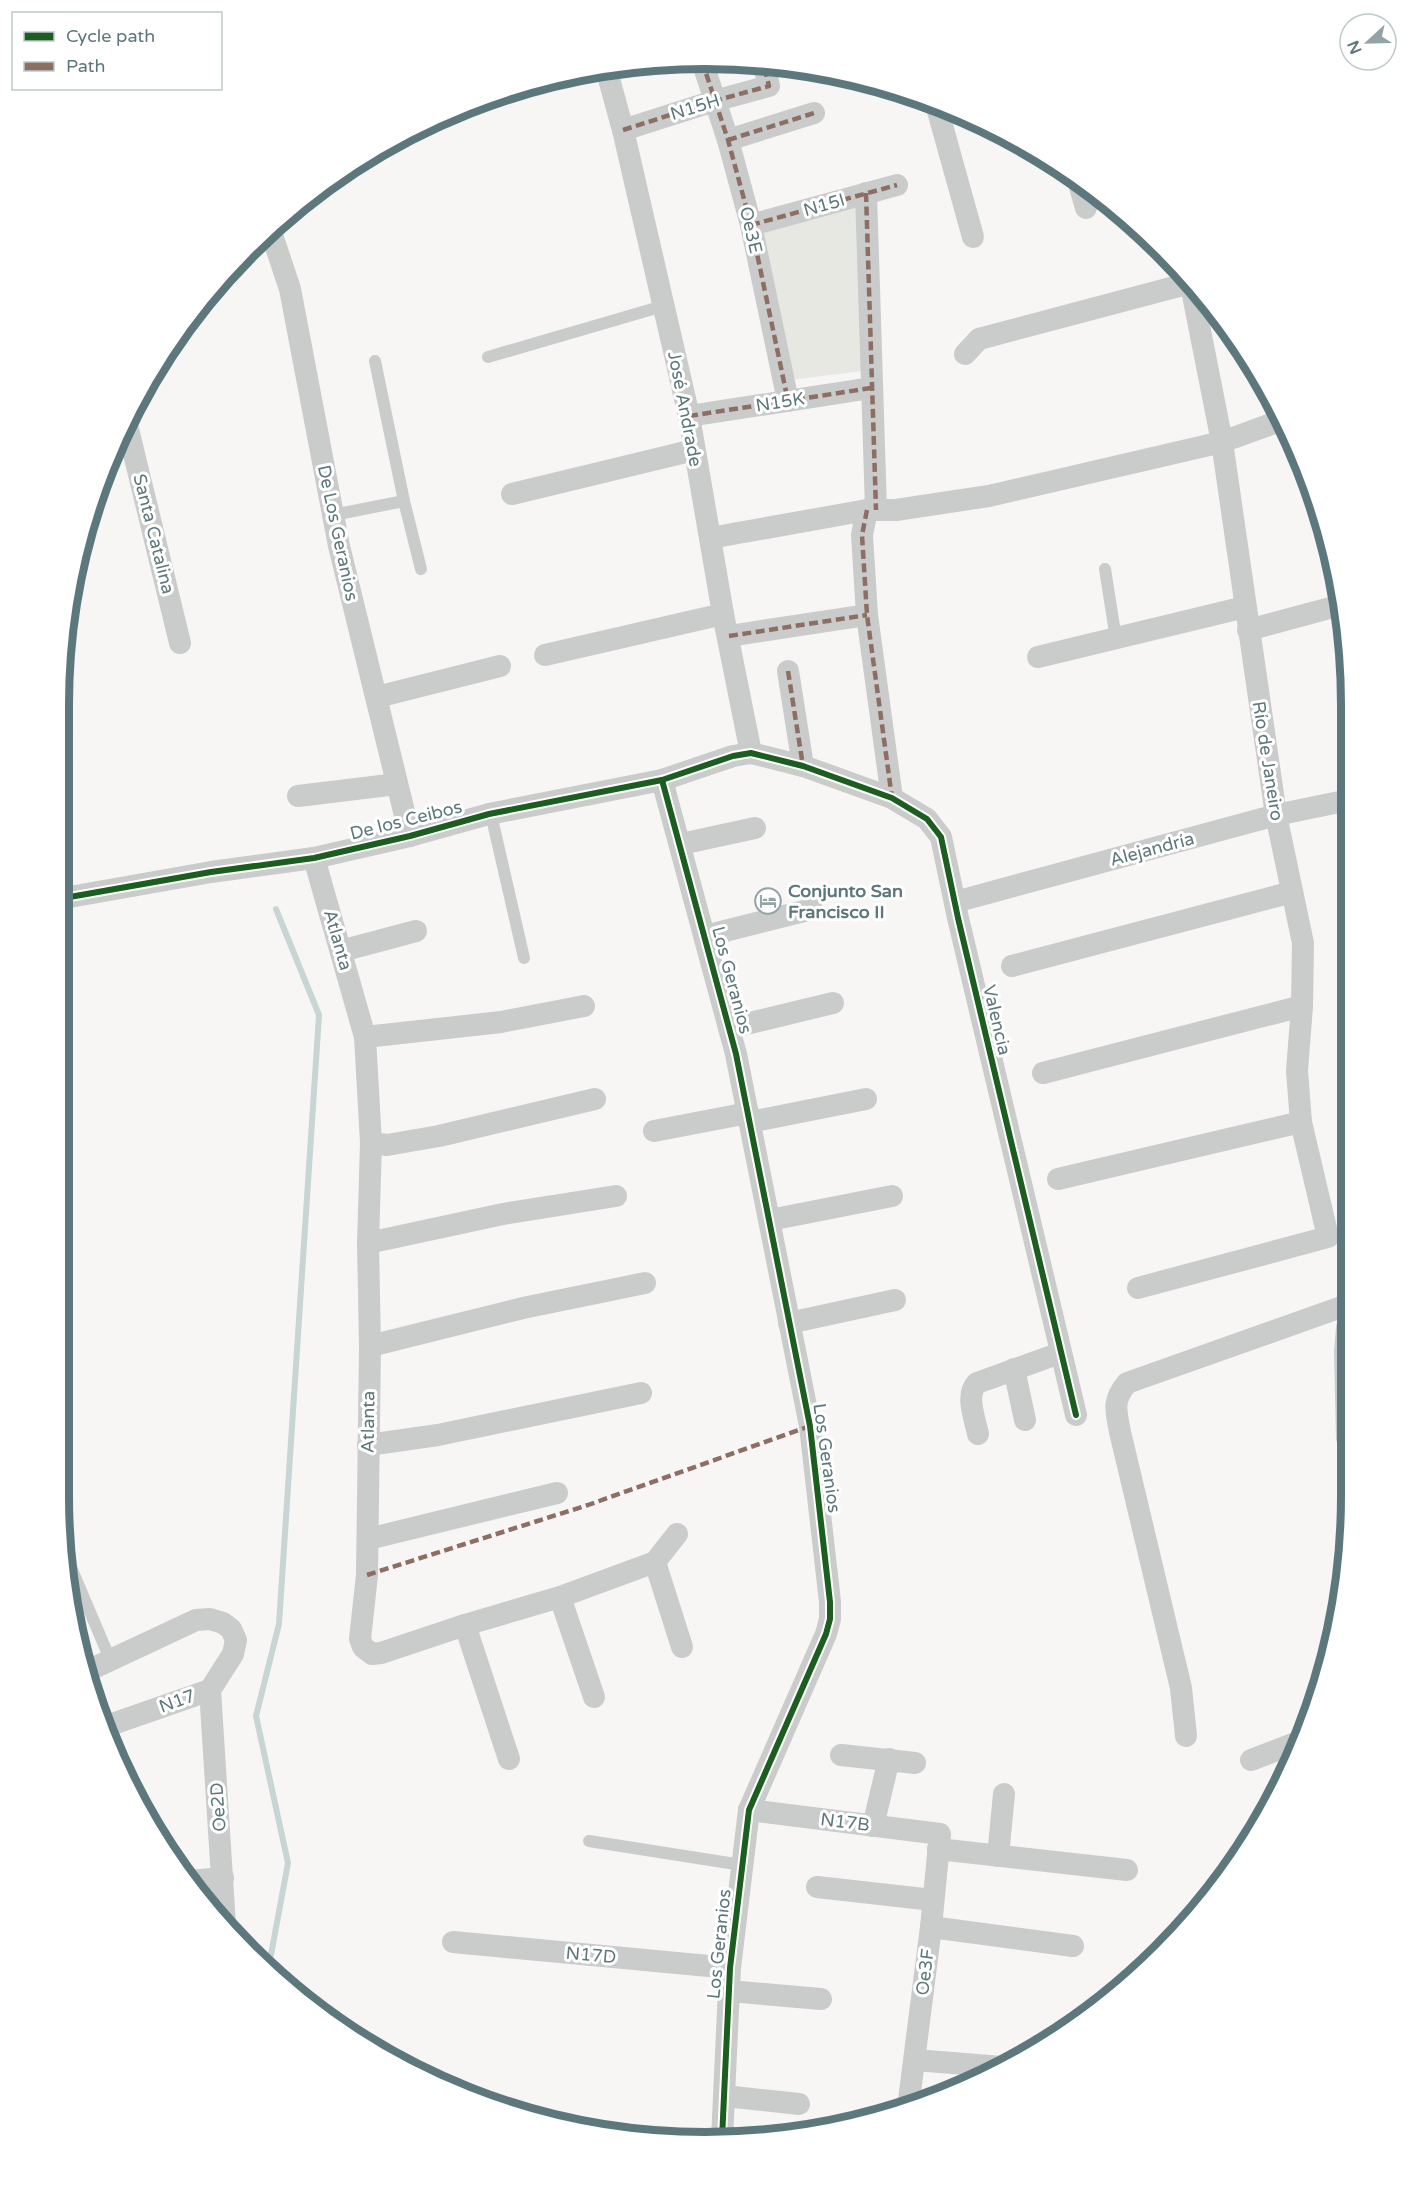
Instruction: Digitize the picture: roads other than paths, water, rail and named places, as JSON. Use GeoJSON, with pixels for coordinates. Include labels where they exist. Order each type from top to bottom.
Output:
{"type":"FeatureCollection","features":[{"type":"Feature","properties":{"kind":"street","name":"Oe3E"},"geometry":{"type":"LineString","coordinates":[[704,69],[728,140],[751,225],[788,401]]}},
{"type":"Feature","properties":{"kind":"street","name":"N15H"},"geometry":{"type":"LineString","coordinates":[[623,130],[714,101],[769,87],[765,72]]}},
{"type":"Feature","properties":{"kind":"street","name":"José Andrade"},"geometry":{"type":"LineString","coordinates":[[608,76],[623,130],[689,416],[723,614],[752,753]]}},
{"type":"Feature","properties":{"kind":"street"},"geometry":{"type":"LineString","coordinates":[[728,140],[814,113]]}},
{"type":"Feature","properties":{"kind":"street"},"geometry":{"type":"LineString","coordinates":[[938,114],[974,237]]}},
{"type":"Feature","properties":{"kind":"street","name":"N15I"},"geometry":{"type":"LineString","coordinates":[[751,225],[897,185]]}},
{"type":"Feature","properties":{"kind":"street"},"geometry":{"type":"LineString","coordinates":[[866,193],[871,388],[871,510],[862,535],[867,615],[892,798]]}},
{"type":"Feature","properties":{"kind":"street"},"geometry":{"type":"LineString","coordinates":[[1082,193],[1086,208]]}},
{"type":"Feature","properties":{"kind":"street","name":"De Los Geranios"},"geometry":{"type":"LineString","coordinates":[[273,239],[290,289],[333,515],[410,836]]}},
{"type":"Feature","properties":{"kind":"street"},"geometry":{"type":"LineString","coordinates":[[965,354],[979,339],[1183,286]]}},
{"type":"Feature","properties":{"kind":"street","name":"Río de Janeiro"},"geometry":{"type":"LineString","coordinates":[[1138,1288],[1328,1237],[1300,1122],[1297,1071],[1302,1006],[1303,943],[1276,815],[1222,442],[1194,299]]}},
{"type":"Feature","properties":{"kind":"street","name":"N15K"},"geometry":{"type":"LineString","coordinates":[[689,416],[871,388]]}},
{"type":"Feature","properties":{"kind":"street"},"geometry":{"type":"LineString","coordinates":[[710,538],[871,510],[896,510],[989,496],[1222,442],[1274,423]]}},
{"type":"Feature","properties":{"kind":"street","name":"Santa Catalina"},"geometry":{"type":"LineString","coordinates":[[125,444],[180,643]]}},
{"type":"Feature","properties":{"kind":"street"},"geometry":{"type":"LineString","coordinates":[[512,494],[694,450]]}},
{"type":"Feature","properties":{"kind":"street"},"geometry":{"type":"LineString","coordinates":[[1038,657],[1245,607]]}},
{"type":"Feature","properties":{"kind":"street"},"geometry":{"type":"LineString","coordinates":[[1248,630],[1333,607]]}},
{"type":"Feature","properties":{"kind":"street"},"geometry":{"type":"LineString","coordinates":[[545,655],[723,614]]}},
{"type":"Feature","properties":{"kind":"street"},"geometry":{"type":"LineString","coordinates":[[729,636],[867,615]]}},
{"type":"Feature","properties":{"kind":"street"},"geometry":{"type":"LineString","coordinates":[[377,697],[500,666]]}},
{"type":"Feature","properties":{"kind":"street"},"geometry":{"type":"LineString","coordinates":[[788,671],[804,766]]}},
{"type":"Feature","properties":{"kind":"street","name":"Valencia"},"geometry":{"type":"LineString","coordinates":[[752,753],[804,766],[892,798],[927,819],[941,837],[1076,1415]]}},
{"type":"Feature","properties":{"kind":"street","name":"De los Ceibos"},"geometry":{"type":"LineString","coordinates":[[69,897],[211,872],[314,858],[410,836],[489,814],[662,780],[733,756],[752,753]]}},
{"type":"Feature","properties":{"kind":"street","name":"Los Geranios"},"geometry":{"type":"LineString","coordinates":[[662,780],[729,1028],[749,1117],[810,1426],[830,1602],[830,1619],[826,1634],[749,1810],[729,1979],[722,2132]]}},
{"type":"Feature","properties":{"kind":"street"},"geometry":{"type":"LineString","coordinates":[[298,796],[397,784]]}},
{"type":"Feature","properties":{"kind":"street","name":"Alejandría"},"geometry":{"type":"LineString","coordinates":[[955,902],[1276,815],[1341,802]]}},
{"type":"Feature","properties":{"kind":"street"},"geometry":{"type":"LineString","coordinates":[[681,844],[755,828]]}},
{"type":"Feature","properties":{"kind":"street","name":"Atlanta"},"geometry":{"type":"LineString","coordinates":[[314,858],[365,1037],[371,1143],[368,1243],[370,1346],[368,1539],[367,1575],[360,1639],[363,1647],[372,1654],[381,1653],[560,1597],[655,1562]]}},
{"type":"Feature","properties":{"kind":"street"},"geometry":{"type":"LineString","coordinates":[[1011,966],[1292,892]]}},
{"type":"Feature","properties":{"kind":"street"},"geometry":{"type":"LineString","coordinates":[[705,936],[812,909]]}},
{"type":"Feature","properties":{"kind":"street"},"geometry":{"type":"LineString","coordinates":[[341,951],[416,931]]}},
{"type":"Feature","properties":{"kind":"street"},"geometry":{"type":"LineString","coordinates":[[729,1028],[833,1003]]}},
{"type":"Feature","properties":{"kind":"street"},"geometry":{"type":"LineString","coordinates":[[365,1037],[490,1024],[584,1006]]}},
{"type":"Feature","properties":{"kind":"street"},"geometry":{"type":"LineString","coordinates":[[1043,1073],[1302,1006]]}},
{"type":"Feature","properties":{"kind":"street"},"geometry":{"type":"LineString","coordinates":[[371,1143],[387,1145],[439,1136],[595,1099]]}},
{"type":"Feature","properties":{"kind":"street"},"geometry":{"type":"LineString","coordinates":[[654,1131],[866,1099]]}},
{"type":"Feature","properties":{"kind":"street"},"geometry":{"type":"LineString","coordinates":[[1058,1179],[1300,1122]]}},
{"type":"Feature","properties":{"kind":"street"},"geometry":{"type":"LineString","coordinates":[[368,1243],[503,1214],[616,1196]]}},
{"type":"Feature","properties":{"kind":"street"},"geometry":{"type":"LineString","coordinates":[[770,1220],[892,1196]]}},
{"type":"Feature","properties":{"kind":"street"},"geometry":{"type":"LineString","coordinates":[[370,1346],[523,1308],[645,1283]]}},
{"type":"Feature","properties":{"kind":"street"},"geometry":{"type":"LineString","coordinates":[[789,1323],[895,1300]]}},
{"type":"Feature","properties":{"kind":"street"},"geometry":{"type":"LineString","coordinates":[[1186,1736],[1181,1688],[1120,1432],[1116,1410],[1117,1394],[1127,1383],[1341,1307]]}},
{"type":"Feature","properties":{"kind":"street"},"geometry":{"type":"LineString","coordinates":[[978,1434],[970,1394],[977,1383],[1060,1353]]}},
{"type":"Feature","properties":{"kind":"street"},"geometry":{"type":"LineString","coordinates":[[1014,1369],[1025,1420]]}},
{"type":"Feature","properties":{"kind":"street"},"geometry":{"type":"LineString","coordinates":[[368,1445],[438,1435],[641,1393]]}},
{"type":"Feature","properties":{"kind":"street"},"geometry":{"type":"LineString","coordinates":[[368,1539],[557,1493]]}},
{"type":"Feature","properties":{"kind":"street"},"geometry":{"type":"LineString","coordinates":[[677,1534],[655,1562],[682,1647]]}},
{"type":"Feature","properties":{"kind":"street"},"geometry":{"type":"LineString","coordinates":[[560,1597],[594,1697]]}},
{"type":"Feature","properties":{"kind":"street","name":"N17"},"geometry":{"type":"LineString","coordinates":[[110,1659],[196,1620],[217,1620],[231,1629],[236,1640],[233,1654],[210,1690],[112,1724]]}},
{"type":"Feature","properties":{"kind":"street"},"geometry":{"type":"LineString","coordinates":[[465,1625],[509,1759]]}},
{"type":"Feature","properties":{"kind":"street"},"geometry":{"type":"LineString","coordinates":[[93,1668],[110,1659]]}},
{"type":"Feature","properties":{"kind":"street","name":"Oe2D"},"geometry":{"type":"LineString","coordinates":[[210,1690],[224,1912]]}},
{"type":"Feature","properties":{"kind":"street"},"geometry":{"type":"LineString","coordinates":[[1251,1760],[1290,1745]]}},
{"type":"Feature","properties":{"kind":"street"},"geometry":{"type":"LineString","coordinates":[[841,1755],[915,1763]]}},
{"type":"Feature","properties":{"kind":"street"},"geometry":{"type":"LineString","coordinates":[[873,1826],[889,1759]]}},
{"type":"Feature","properties":{"kind":"street"},"geometry":{"type":"LineString","coordinates":[[998,1856],[1004,1794]]}},
{"type":"Feature","properties":{"kind":"street","name":"N17B"},"geometry":{"type":"LineString","coordinates":[[749,1810],[873,1826],[998,1856],[1127,1870]]}},
{"type":"Feature","properties":{"kind":"street","name":"Oe3F"},"geometry":{"type":"LineString","coordinates":[[909,2098],[939,1842]]}},
{"type":"Feature","properties":{"kind":"street"},"geometry":{"type":"LineString","coordinates":[[198,1880],[223,1878]]}},
{"type":"Feature","properties":{"kind":"street"},"geometry":{"type":"LineString","coordinates":[[817,1887],[933,1900]]}},
{"type":"Feature","properties":{"kind":"street"},"geometry":{"type":"LineString","coordinates":[[931,1927],[1073,1946]]}},
{"type":"Feature","properties":{"kind":"street","name":"N17D"},"geometry":{"type":"LineString","coordinates":[[453,1942],[729,1979],[821,1999]]}},
{"type":"Feature","properties":{"kind":"street"},"geometry":{"type":"LineString","coordinates":[[915,2060],[986,2066]]}},
{"type":"Feature","properties":{"kind":"street"},"geometry":{"type":"LineString","coordinates":[[724,2096],[799,2104]]}},
{"type":"Feature","properties":{"kind":"lane"},"geometry":{"type":"LineString","coordinates":[[488,357],[663,306]]}},
{"type":"Feature","properties":{"kind":"lane"},"geometry":{"type":"LineString","coordinates":[[375,361],[404,501],[421,569]]}},
{"type":"Feature","properties":{"kind":"lane"},"geometry":{"type":"LineString","coordinates":[[333,515],[404,501]]}},
{"type":"Feature","properties":{"kind":"lane"},"geometry":{"type":"LineString","coordinates":[[1106,569],[1116,639]]}},
{"type":"Feature","properties":{"kind":"lane"},"geometry":{"type":"LineString","coordinates":[[489,814],[524,958]]}},
{"type":"Feature","properties":{"kind":"lane"},"geometry":{"type":"LineString","coordinates":[[73,1573],[110,1659]]}},
{"type":"Feature","properties":{"kind":"lane"},"geometry":{"type":"LineString","coordinates":[[589,1841],[742,1865]]}},
{"type":"Feature","properties":{"kind":"waterway"},"geometry":{"type":"LineString","coordinates":[[270,1960],[288,1863],[256,1716],[279,1624],[319,1015],[276,909]]}},
{"type":"Feature","properties":{"kind":"place","name":"Conjunto San Francisco II"},"geometry":{"type":"Point","coordinates":[768,901]}}]}
